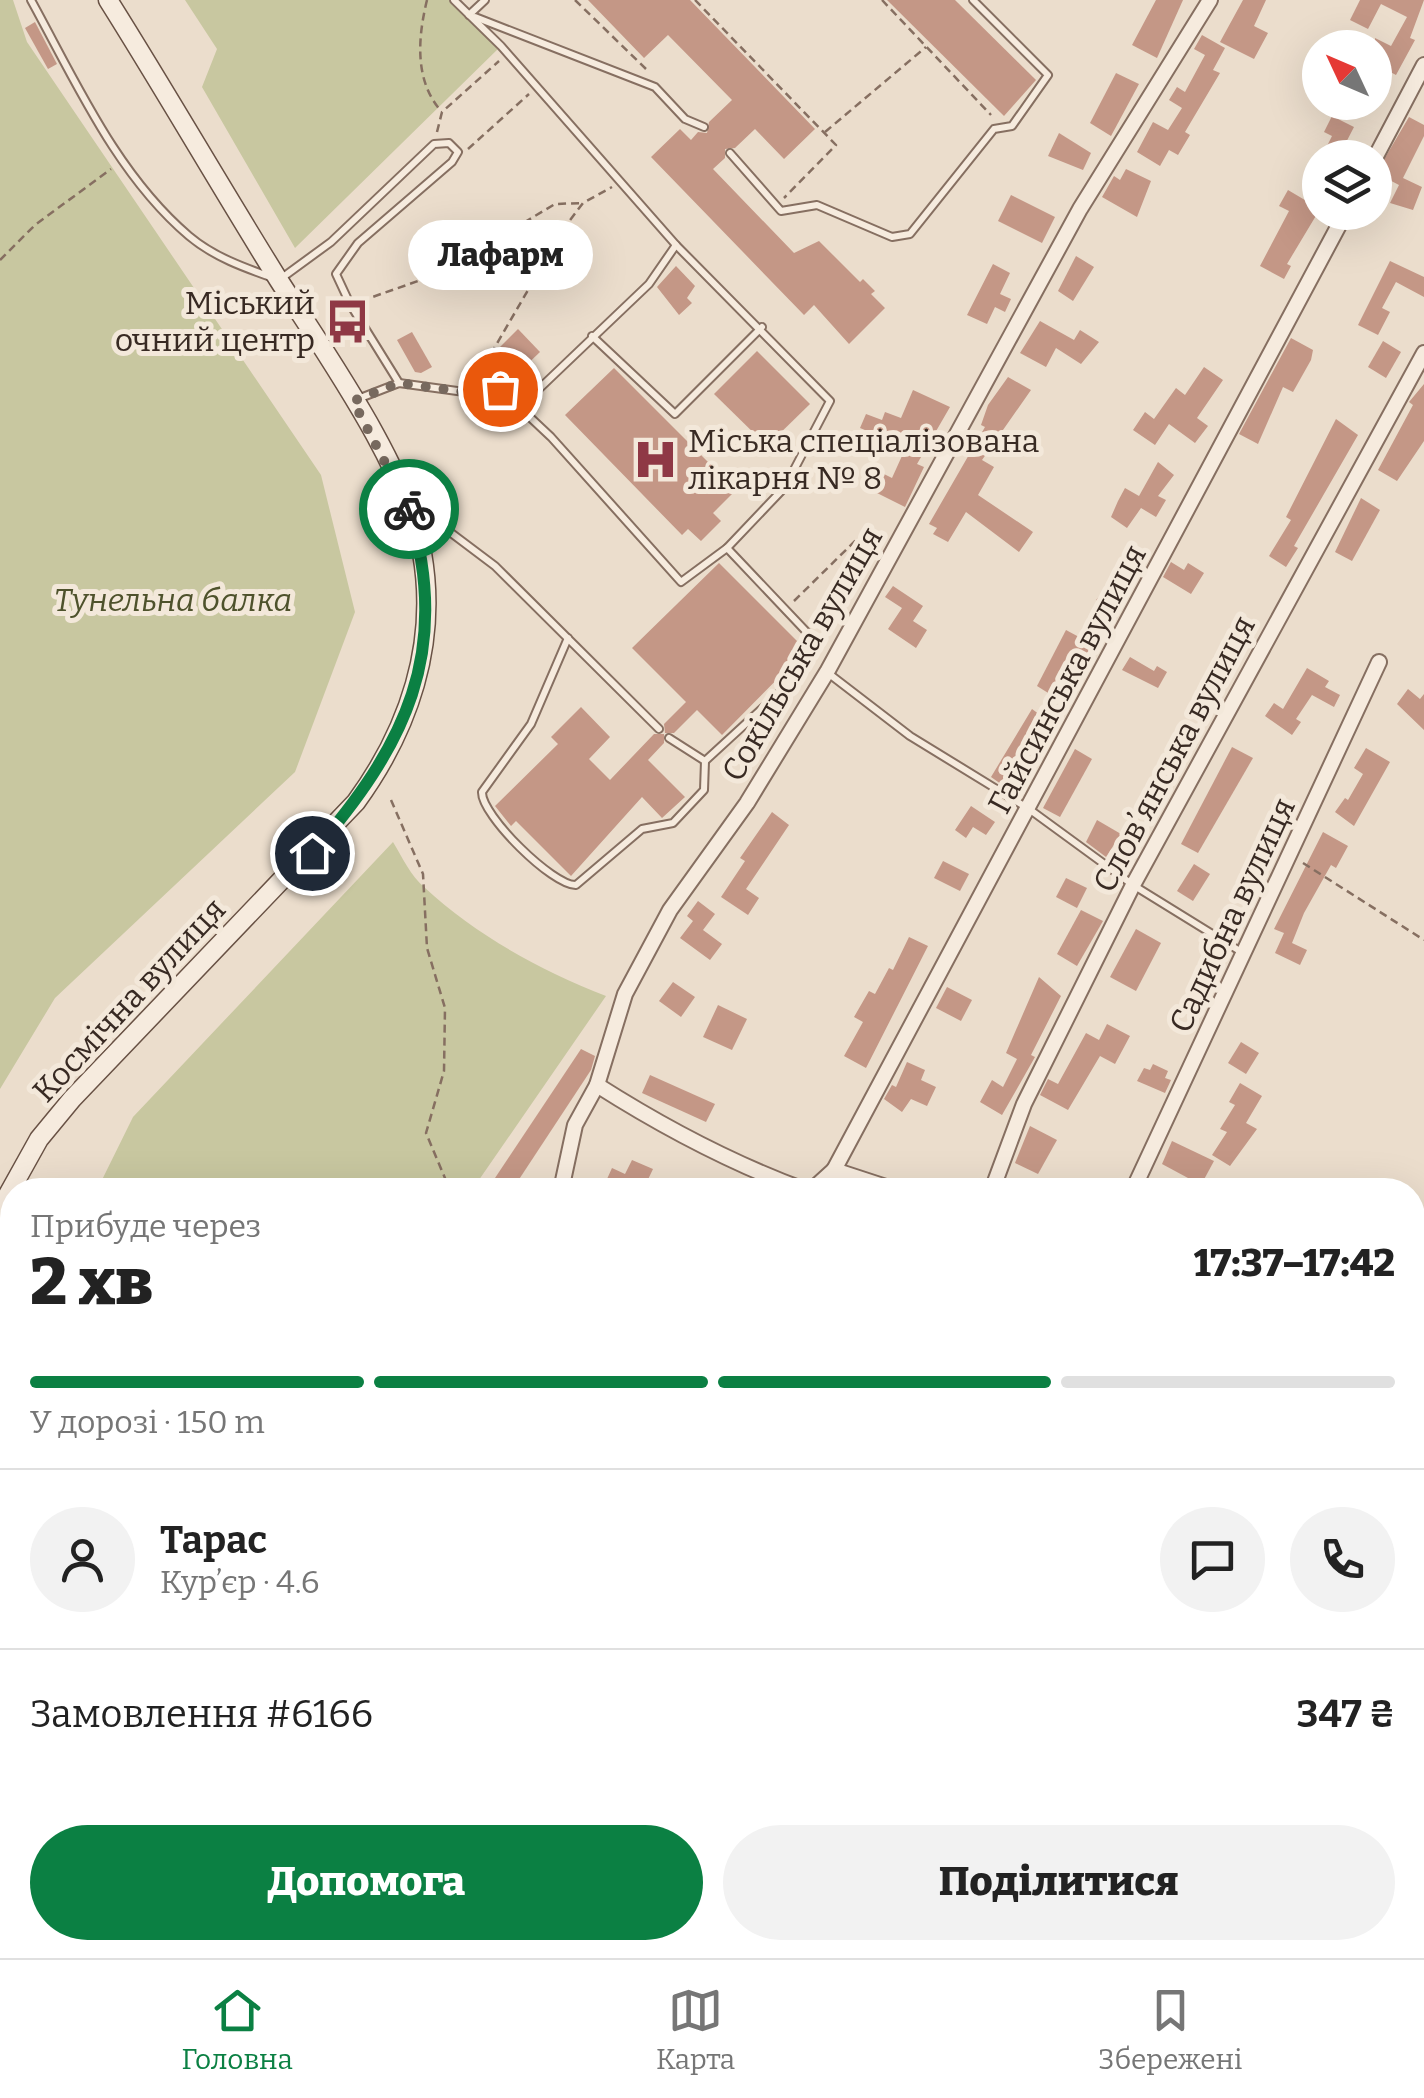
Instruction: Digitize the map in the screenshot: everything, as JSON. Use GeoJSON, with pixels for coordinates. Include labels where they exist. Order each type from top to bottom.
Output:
{"type":"FeatureCollection","features":[{"type":"Feature","properties":{"kind":"main road","name":"Космічна вулиця"},"geometry":{"type":"LineString","coordinates":[[17,1178],[39,1139],[72,1099],[312,853],[356,802],[386,756],[416,686],[426,638],[422,552],[405,498],[353,401],[108,0]]}},
{"type":"Feature","properties":{"kind":"street","name":"Сокільська вулиця"},"geometry":{"type":"LineString","coordinates":[[564,1178],[575,1125],[597,1085],[625,994],[670,910],[747,802],[827,672],[1080,209],[1210,0]]}},
{"type":"Feature","properties":{"kind":"street"},"geometry":{"type":"LineString","coordinates":[[1385,140],[1424,66]]}},
{"type":"Feature","properties":{"kind":"street","name":"Гайсинська вулиця"},"geometry":{"type":"LineString","coordinates":[[834,1170],[907,1026],[1029,809],[1336,230]]}},
{"type":"Feature","properties":{"kind":"street","name":"Словʼянська вулиця"},"geometry":{"type":"LineString","coordinates":[[996,1178],[1024,1104],[1133,885],[1424,353]]}},
{"type":"Feature","properties":{"kind":"street","name":"Садибна вулиця"},"geometry":{"type":"LineString","coordinates":[[1139,1178],[1379,662]]}},
{"type":"Feature","properties":{"kind":"street"},"geometry":{"type":"LineString","coordinates":[[597,1085],[737,1163],[774,1178]]}},
{"type":"Feature","properties":{"kind":"street"},"geometry":{"type":"LineString","coordinates":[[825,1178],[834,1170],[858,1178]]}},
{"type":"Feature","properties":{"kind":"lane"},"geometry":{"type":"LineString","coordinates":[[31,0],[122,160],[190,238],[233,264],[279,280],[331,242],[434,144],[449,143],[458,152],[452,162],[358,243],[336,274],[399,383]]}},
{"type":"Feature","properties":{"kind":"lane"},"geometry":{"type":"LineString","coordinates":[[353,401],[399,383],[479,394],[500,389],[681,582],[726,548],[785,487],[830,401],[676,245],[454,0]]}},
{"type":"Feature","properties":{"kind":"lane"},"geometry":{"type":"LineString","coordinates":[[469,15],[485,0]]}},
{"type":"Feature","properties":{"kind":"lane"},"geometry":{"type":"LineString","coordinates":[[730,153],[781,211],[817,205],[892,237],[910,234],[994,129],[1012,126],[1048,74],[973,0]]}},
{"type":"Feature","properties":{"kind":"lane"},"geometry":{"type":"LineString","coordinates":[[469,15],[655,87],[685,118],[704,126]]}},
{"type":"Feature","properties":{"kind":"lane"},"geometry":{"type":"LineString","coordinates":[[520,406],[649,284],[676,245]]}},
{"type":"Feature","properties":{"kind":"lane"},"geometry":{"type":"LineString","coordinates":[[592,336],[675,414],[762,328]]}},
{"type":"Feature","properties":{"kind":"lane"},"geometry":{"type":"LineString","coordinates":[[405,498],[495,566],[660,729]]}},
{"type":"Feature","properties":{"kind":"lane"},"geometry":{"type":"LineString","coordinates":[[705,761],[729,743],[802,671],[816,643],[726,548]]}},
{"type":"Feature","properties":{"kind":"lane"},"geometry":{"type":"LineString","coordinates":[[568,638],[531,724],[482,792],[487,812],[558,882],[576,885],[642,829],[673,822],[704,790],[705,761]]}},
{"type":"Feature","properties":{"kind":"lane"},"geometry":{"type":"LineString","coordinates":[[827,672],[910,736],[1029,809],[1133,885],[1244,953]]}},
{"type":"Feature","properties":{"kind":"lane"},"geometry":{"type":"LineString","coordinates":[[669,738],[705,761]]}},
{"type":"Feature","properties":{"kind":"path"},"geometry":{"type":"LineString","coordinates":[[426,0],[417,41],[435,104],[442,112]]}},
{"type":"Feature","properties":{"kind":"path"},"geometry":{"type":"LineString","coordinates":[[575,0],[651,74],[655,87]]}},
{"type":"Feature","properties":{"kind":"path"},"geometry":{"type":"LineString","coordinates":[[694,0],[836,145],[776,206]]}},
{"type":"Feature","properties":{"kind":"path"},"geometry":{"type":"LineString","coordinates":[[882,0],[1002,128]]}},
{"type":"Feature","properties":{"kind":"path"},"geometry":{"type":"LineString","coordinates":[[824,132],[927,46]]}},
{"type":"Feature","properties":{"kind":"path"},"geometry":{"type":"LineString","coordinates":[[434,144],[442,112],[497,63]]}},
{"type":"Feature","properties":{"kind":"path"},"geometry":{"type":"LineString","coordinates":[[472,146],[529,94]]}},
{"type":"Feature","properties":{"kind":"path"},"geometry":{"type":"LineString","coordinates":[[0,260],[35,225],[122,160]]}},
{"type":"Feature","properties":{"kind":"path"},"geometry":{"type":"LineString","coordinates":[[479,394],[488,360],[515,320],[540,266],[583,203],[621,180]]}},
{"type":"Feature","properties":{"kind":"path"},"geometry":{"type":"LineString","coordinates":[[350,304],[438,274],[555,204],[583,203]]}},
{"type":"Feature","properties":{"kind":"path"},"geometry":{"type":"LineString","coordinates":[[786,610],[858,538],[892,557]]}},
{"type":"Feature","properties":{"kind":"path"},"geometry":{"type":"LineString","coordinates":[[390,800],[423,874],[428,948],[445,1008],[444,1071],[426,1133],[445,1178]]}},
{"type":"Feature","properties":{"kind":"path"},"geometry":{"type":"LineString","coordinates":[[1291,855],[1424,940]]}},
{"type":"Feature","properties":{"kind":"green space","name":"Тунельна балка"},"geometry":{"type":"Polygon","coordinates":[[[0,0],[13,0],[27,42],[321,475],[355,612],[295,772],[55,998],[0,1089],[0,0]]]}},
{"type":"Feature","properties":{"kind":"green space"},"geometry":{"type":"Polygon","coordinates":[[[185,0],[449,0],[501,46],[295,248],[202,87],[217,49],[185,0]]]}},
{"type":"Feature","properties":{"kind":"green space"},"geometry":{"type":"Polygon","coordinates":[[[393,842],[419,883],[466,921],[533,963],[606,996],[480,1178],[103,1178],[133,1117],[393,842]]]}},
{"type":"Feature","properties":{"kind":"building"},"geometry":{"type":"Polygon","coordinates":[[[588,0],[690,0],[815,129],[784,159],[755,129],[735,148],[725,149],[725,158],[713,169],[794,253],[819,241],[860,282],[863,279],[875,291],[871,294],[885,308],[849,344],[814,305],[804,315],[651,157],[680,129],[691,140],[698,132],[707,133],[709,122],[732,100],[668,35],[644,58],[588,0]]]}},
{"type":"Feature","properties":{"kind":"building"},"geometry":{"type":"Polygon","coordinates":[[[887,0],[955,0],[1036,80],[1004,116],[887,0]]]}},
{"type":"Feature","properties":{"kind":"building"},"geometry":{"type":"Polygon","coordinates":[[[1156,0],[1183,0],[1157,58],[1132,45],[1156,0]]]}},
{"type":"Feature","properties":{"kind":"building"},"geometry":{"type":"Polygon","coordinates":[[[1243,0],[1266,0],[1254,26],[1268,33],[1254,59],[1220,42],[1243,0]]]}},
{"type":"Feature","properties":{"kind":"building"},"geometry":{"type":"Polygon","coordinates":[[[1360,0],[1424,0],[1410,38],[1415,40],[1396,75],[1392,73],[1392,44],[1407,17],[1381,4],[1368,29],[1350,20],[1360,0]]]}},
{"type":"Feature","properties":{"kind":"building"},"geometry":{"type":"Polygon","coordinates":[[[35,22],[57,64],[48,69],[25,28],[35,22]]]}},
{"type":"Feature","properties":{"kind":"building"},"geometry":{"type":"Polygon","coordinates":[[[1202,35],[1225,48],[1213,70],[1220,73],[1185,132],[1190,135],[1178,155],[1169,150],[1160,166],[1137,152],[1153,122],[1168,130],[1182,108],[1169,100],[1177,87],[1185,92],[1205,55],[1194,49],[1202,35]]]}},
{"type":"Feature","properties":{"kind":"building"},"geometry":{"type":"Polygon","coordinates":[[[1116,73],[1139,84],[1111,136],[1090,123],[1116,73]]]}},
{"type":"Feature","properties":{"kind":"building"},"geometry":{"type":"Polygon","coordinates":[[[1409,117],[1424,125],[1424,136],[1403,178],[1422,187],[1413,210],[1392,204],[1399,185],[1392,181],[1392,146],[1409,117]]]}},
{"type":"Feature","properties":{"kind":"building"},"geometry":{"type":"Polygon","coordinates":[[[1330,120],[1354,127],[1347,140],[1330,140],[1332,136],[1324,132],[1330,120]]]}},
{"type":"Feature","properties":{"kind":"building"},"geometry":{"type":"Polygon","coordinates":[[[1059,133],[1091,153],[1083,170],[1048,156],[1059,133]]]}},
{"type":"Feature","properties":{"kind":"building"},"geometry":{"type":"Polygon","coordinates":[[[1126,169],[1151,181],[1137,217],[1102,197],[1114,176],[1120,180],[1126,169]]]}},
{"type":"Feature","properties":{"kind":"building"},"geometry":{"type":"Polygon","coordinates":[[[1288,190],[1302,198],[1302,230],[1307,230],[1287,264],[1291,266],[1284,279],[1260,266],[1289,211],[1279,206],[1288,190]]]}},
{"type":"Feature","properties":{"kind":"building"},"geometry":{"type":"Polygon","coordinates":[[[1011,195],[1055,217],[1042,243],[998,221],[1011,195]]]}},
{"type":"Feature","properties":{"kind":"building"},"geometry":{"type":"Polygon","coordinates":[[[1076,256],[1094,267],[1073,301],[1058,291],[1076,256]]]}},
{"type":"Feature","properties":{"kind":"building"},"geometry":{"type":"Polygon","coordinates":[[[1390,261],[1424,277],[1424,297],[1396,282],[1382,308],[1390,312],[1378,335],[1358,325],[1390,261]]]}},
{"type":"Feature","properties":{"kind":"building"},"geometry":{"type":"Polygon","coordinates":[[[993,264],[1010,273],[1000,294],[1011,299],[1005,312],[995,307],[987,324],[967,315],[993,264]]]}},
{"type":"Feature","properties":{"kind":"building"},"geometry":{"type":"Polygon","coordinates":[[[676,266],[695,286],[687,298],[692,303],[679,315],[657,287],[676,266]]]}},
{"type":"Feature","properties":{"kind":"building"},"geometry":{"type":"Polygon","coordinates":[[[1040,321],[1074,340],[1080,330],[1099,342],[1081,364],[1056,348],[1046,367],[1020,353],[1040,321]]]}},
{"type":"Feature","properties":{"kind":"building"},"geometry":{"type":"Polygon","coordinates":[[[518,329],[540,352],[517,374],[495,352],[518,329]]]}},
{"type":"Feature","properties":{"kind":"building"},"geometry":{"type":"Polygon","coordinates":[[[412,332],[432,367],[421,373],[415,372],[397,340],[412,332]]]}},
{"type":"Feature","properties":{"kind":"building"},"geometry":{"type":"Polygon","coordinates":[[[1291,338],[1313,350],[1311,360],[1293,392],[1283,387],[1258,444],[1239,434],[1291,338]]]}},
{"type":"Feature","properties":{"kind":"building"},"geometry":{"type":"Polygon","coordinates":[[[1383,341],[1401,352],[1386,378],[1368,367],[1383,341]]]}},
{"type":"Feature","properties":{"kind":"building"},"geometry":{"type":"Polygon","coordinates":[[[757,351],[810,404],[767,446],[714,394],[757,351]]]}},
{"type":"Feature","properties":{"kind":"building"},"geometry":{"type":"Polygon","coordinates":[[[1204,367],[1223,380],[1197,418],[1208,426],[1195,443],[1169,424],[1155,445],[1133,430],[1145,412],[1154,419],[1176,388],[1185,395],[1204,367]]]}},
{"type":"Feature","properties":{"kind":"building","name":"Міська спеціалізована лікарня № 8"},"geometry":{"type":"Polygon","coordinates":[[[614,368],[736,490],[713,513],[721,521],[701,541],[688,529],[682,535],[565,415],[614,368]]]}},
{"type":"Feature","properties":{"kind":"building"},"geometry":{"type":"Polygon","coordinates":[[[1008,377],[1031,390],[982,460],[994,467],[978,495],[1033,532],[1019,552],[966,512],[948,542],[933,534],[937,528],[929,524],[985,427],[981,425],[988,405],[1008,377]]]}},
{"type":"Feature","properties":{"kind":"building"},"geometry":{"type":"Polygon","coordinates":[[[1424,384],[1424,441],[1397,481],[1378,470],[1413,405],[1409,402],[1424,384]]]}},
{"type":"Feature","properties":{"kind":"building"},"geometry":{"type":"Polygon","coordinates":[[[913,390],[950,407],[917,464],[924,467],[905,507],[871,490],[880,472],[892,478],[906,447],[860,428],[866,414],[882,420],[885,412],[901,418],[913,390]]]}},
{"type":"Feature","properties":{"kind":"building"},"geometry":{"type":"Polygon","coordinates":[[[1336,419],[1358,435],[1294,546],[1298,548],[1286,567],[1269,556],[1291,520],[1286,517],[1336,419]]]}},
{"type":"Feature","properties":{"kind":"building"},"geometry":{"type":"Polygon","coordinates":[[[1158,462],[1174,475],[1158,496],[1166,500],[1156,517],[1141,508],[1127,528],[1111,517],[1118,501],[1125,488],[1139,496],[1158,462]]]}},
{"type":"Feature","properties":{"kind":"building"},"geometry":{"type":"Polygon","coordinates":[[[1361,498],[1380,510],[1352,561],[1335,552],[1361,498]]]}},
{"type":"Feature","properties":{"kind":"building"},"geometry":{"type":"Polygon","coordinates":[[[1171,562],[1184,570],[1188,563],[1204,573],[1191,594],[1163,577],[1171,562]]]}},
{"type":"Feature","properties":{"kind":"building"},"geometry":{"type":"Polygon","coordinates":[[[719,563],[806,650],[722,735],[697,710],[674,733],[665,733],[664,724],[686,702],[632,648],[719,563]]]}},
{"type":"Feature","properties":{"kind":"building"},"geometry":{"type":"Polygon","coordinates":[[[1110,584],[1124,592],[1098,640],[1085,633],[1102,604],[1096,600],[1110,584]]]}},
{"type":"Feature","properties":{"kind":"building"},"geometry":{"type":"Polygon","coordinates":[[[893,586],[923,606],[913,621],[927,630],[916,648],[888,629],[902,608],[885,597],[893,586]]]}},
{"type":"Feature","properties":{"kind":"building"},"geometry":{"type":"Polygon","coordinates":[[[1233,627],[1251,637],[1238,659],[1221,649],[1233,627]]]}},
{"type":"Feature","properties":{"kind":"building"},"geometry":{"type":"Polygon","coordinates":[[[1066,630],[1092,644],[1061,701],[1037,686],[1066,630]]]}},
{"type":"Feature","properties":{"kind":"building"},"geometry":{"type":"Polygon","coordinates":[[[1130,657],[1154,671],[1157,666],[1167,672],[1158,688],[1122,670],[1130,657]]]}},
{"type":"Feature","properties":{"kind":"building"},"geometry":{"type":"Polygon","coordinates":[[[1307,668],[1329,681],[1325,687],[1340,695],[1334,707],[1312,695],[1296,719],[1301,722],[1292,735],[1265,716],[1274,703],[1283,709],[1307,668]]]}},
{"type":"Feature","properties":{"kind":"building"},"geometry":{"type":"Polygon","coordinates":[[[1408,689],[1420,699],[1424,694],[1424,730],[1397,704],[1408,689]]]}},
{"type":"Feature","properties":{"kind":"building"},"geometry":{"type":"Polygon","coordinates":[[[581,707],[610,737],[589,759],[610,780],[654,734],[664,734],[664,743],[648,760],[685,797],[662,818],[642,797],[571,876],[516,821],[511,826],[495,806],[558,744],[551,737],[581,707]]]}},
{"type":"Feature","properties":{"kind":"building"},"geometry":{"type":"Polygon","coordinates":[[[1032,709],[1055,726],[1040,747],[1030,739],[1015,762],[1024,768],[1012,786],[1003,780],[1001,784],[991,777],[1032,709]]]}},
{"type":"Feature","properties":{"kind":"building"},"geometry":{"type":"Polygon","coordinates":[[[1232,747],[1253,758],[1198,853],[1181,844],[1232,747]]]}},
{"type":"Feature","properties":{"kind":"building"},"geometry":{"type":"Polygon","coordinates":[[[1366,748],[1390,762],[1354,826],[1335,812],[1345,798],[1348,800],[1363,774],[1354,768],[1366,748]]]}},
{"type":"Feature","properties":{"kind":"building"},"geometry":{"type":"Polygon","coordinates":[[[1075,749],[1092,759],[1060,817],[1043,808],[1075,749]]]}},
{"type":"Feature","properties":{"kind":"building"},"geometry":{"type":"Polygon","coordinates":[[[1156,769],[1174,785],[1166,800],[1145,789],[1156,769]]]}},
{"type":"Feature","properties":{"kind":"building"},"geometry":{"type":"Polygon","coordinates":[[[971,806],[995,822],[986,835],[973,827],[966,838],[955,830],[971,806]]]}},
{"type":"Feature","properties":{"kind":"building"},"geometry":{"type":"Polygon","coordinates":[[[772,812],[789,825],[746,889],[759,898],[748,915],[721,897],[745,861],[740,858],[772,812]]]}},
{"type":"Feature","properties":{"kind":"building"},"geometry":{"type":"Polygon","coordinates":[[[1097,820],[1121,834],[1106,857],[1086,842],[1097,820]]]}},
{"type":"Feature","properties":{"kind":"building"},"geometry":{"type":"Polygon","coordinates":[[[1129,822],[1147,831],[1136,853],[1118,843],[1129,822]]]}},
{"type":"Feature","properties":{"kind":"building"},"geometry":{"type":"Polygon","coordinates":[[[1323,832],[1348,846],[1336,868],[1331,865],[1304,913],[1292,943],[1307,950],[1300,965],[1275,953],[1284,933],[1274,929],[1323,832]]]}},
{"type":"Feature","properties":{"kind":"building"},"geometry":{"type":"Polygon","coordinates":[[[943,861],[969,874],[960,891],[934,878],[943,861]]]}},
{"type":"Feature","properties":{"kind":"building"},"geometry":{"type":"Polygon","coordinates":[[[1194,864],[1210,874],[1193,901],[1177,891],[1194,864]]]}},
{"type":"Feature","properties":{"kind":"building"},"geometry":{"type":"Polygon","coordinates":[[[1066,878],[1087,888],[1077,908],[1056,897],[1066,878]]]}},
{"type":"Feature","properties":{"kind":"building"},"geometry":{"type":"Polygon","coordinates":[[[698,901],[715,914],[703,930],[722,944],[710,960],[680,938],[693,921],[687,916],[698,901]]]}},
{"type":"Feature","properties":{"kind":"building"},"geometry":{"type":"Polygon","coordinates":[[[1081,910],[1103,921],[1077,966],[1057,954],[1081,910]]]}},
{"type":"Feature","properties":{"kind":"building"},"geometry":{"type":"Polygon","coordinates":[[[1136,929],[1161,943],[1136,991],[1110,977],[1136,929]]]}},
{"type":"Feature","properties":{"kind":"building"},"geometry":{"type":"Polygon","coordinates":[[[909,937],[928,946],[866,1068],[844,1056],[863,1022],[854,1017],[869,991],[875,994],[889,968],[893,970],[909,937]]]}},
{"type":"Feature","properties":{"kind":"building"},"geometry":{"type":"Polygon","coordinates":[[[1039,977],[1061,996],[1031,1055],[1035,1057],[1002,1115],[980,1102],[992,1080],[1003,1087],[1017,1059],[1006,1053],[1039,977]]]}},
{"type":"Feature","properties":{"kind":"building"},"geometry":{"type":"Polygon","coordinates":[[[673,982],[695,997],[681,1017],[659,1001],[673,982]]]}},
{"type":"Feature","properties":{"kind":"building"},"geometry":{"type":"Polygon","coordinates":[[[947,987],[972,1000],[961,1021],[936,1008],[947,987]]]}},
{"type":"Feature","properties":{"kind":"building"},"geometry":{"type":"Polygon","coordinates":[[[718,1005],[747,1019],[732,1050],[703,1037],[718,1005]]]}},
{"type":"Feature","properties":{"kind":"building"},"geometry":{"type":"Polygon","coordinates":[[[1107,1024],[1130,1036],[1115,1064],[1100,1056],[1068,1110],[1040,1095],[1048,1079],[1058,1084],[1086,1033],[1099,1040],[1107,1024]]]}},
{"type":"Feature","properties":{"kind":"building"},"geometry":{"type":"Polygon","coordinates":[[[1241,1042],[1259,1053],[1246,1074],[1228,1063],[1241,1042]]]}},
{"type":"Feature","properties":{"kind":"building"},"geometry":{"type":"Polygon","coordinates":[[[581,1049],[595,1056],[591,1070],[520,1178],[495,1178],[581,1049]]]}},
{"type":"Feature","properties":{"kind":"building"},"geometry":{"type":"Polygon","coordinates":[[[907,1062],[925,1070],[921,1080],[936,1087],[927,1106],[911,1099],[902,1112],[884,1099],[892,1085],[896,1087],[907,1062]]]}},
{"type":"Feature","properties":{"kind":"building"},"geometry":{"type":"Polygon","coordinates":[[[1153,1064],[1168,1071],[1165,1078],[1171,1080],[1165,1093],[1137,1081],[1144,1068],[1150,1070],[1153,1064]]]}},
{"type":"Feature","properties":{"kind":"building"},"geometry":{"type":"Polygon","coordinates":[[[650,1075],[715,1104],[706,1122],[642,1093],[650,1075]]]}},
{"type":"Feature","properties":{"kind":"building"},"geometry":{"type":"Polygon","coordinates":[[[1240,1083],[1262,1096],[1246,1123],[1257,1129],[1230,1166],[1212,1155],[1227,1132],[1220,1129],[1235,1105],[1229,1102],[1240,1083]]]}},
{"type":"Feature","properties":{"kind":"building"},"geometry":{"type":"Polygon","coordinates":[[[1030,1126],[1057,1140],[1038,1174],[1015,1163],[1030,1126]]]}},
{"type":"Feature","properties":{"kind":"building"},"geometry":{"type":"Polygon","coordinates":[[[1172,1141],[1214,1161],[1205,1178],[1188,1178],[1162,1164],[1172,1141]]]}},
{"type":"Feature","properties":{"kind":"building"},"geometry":{"type":"Polygon","coordinates":[[[632,1160],[653,1169],[649,1178],[607,1178],[612,1168],[625,1174],[632,1160]]]}},
{"type":"Feature","properties":{"kind":"way so far"},"geometry":{"type":"LineString","coordinates":[[409,509],[353,401],[399,383],[479,394],[500,389]]}},
{"type":"Feature","properties":{"kind":"place","name":"Міський очний центр"},"geometry":{"type":"Point","coordinates":[348,321]}},
{"type":"Feature","properties":{"kind":"place","name":"Лафарм"},"geometry":{"type":"Point","coordinates":[500,389]}},
{"type":"Feature","properties":{"kind":"place","name":"Міська спеціалізована лікарня № 8"},"geometry":{"type":"Point","coordinates":[655,459]}},
{"type":"Feature","properties":{"kind":"route"},"geometry":{"type":"LineString","coordinates":[[312,853],[373,779],[416,686],[426,638],[426,602],[422,552],[409,509]]}}]}
